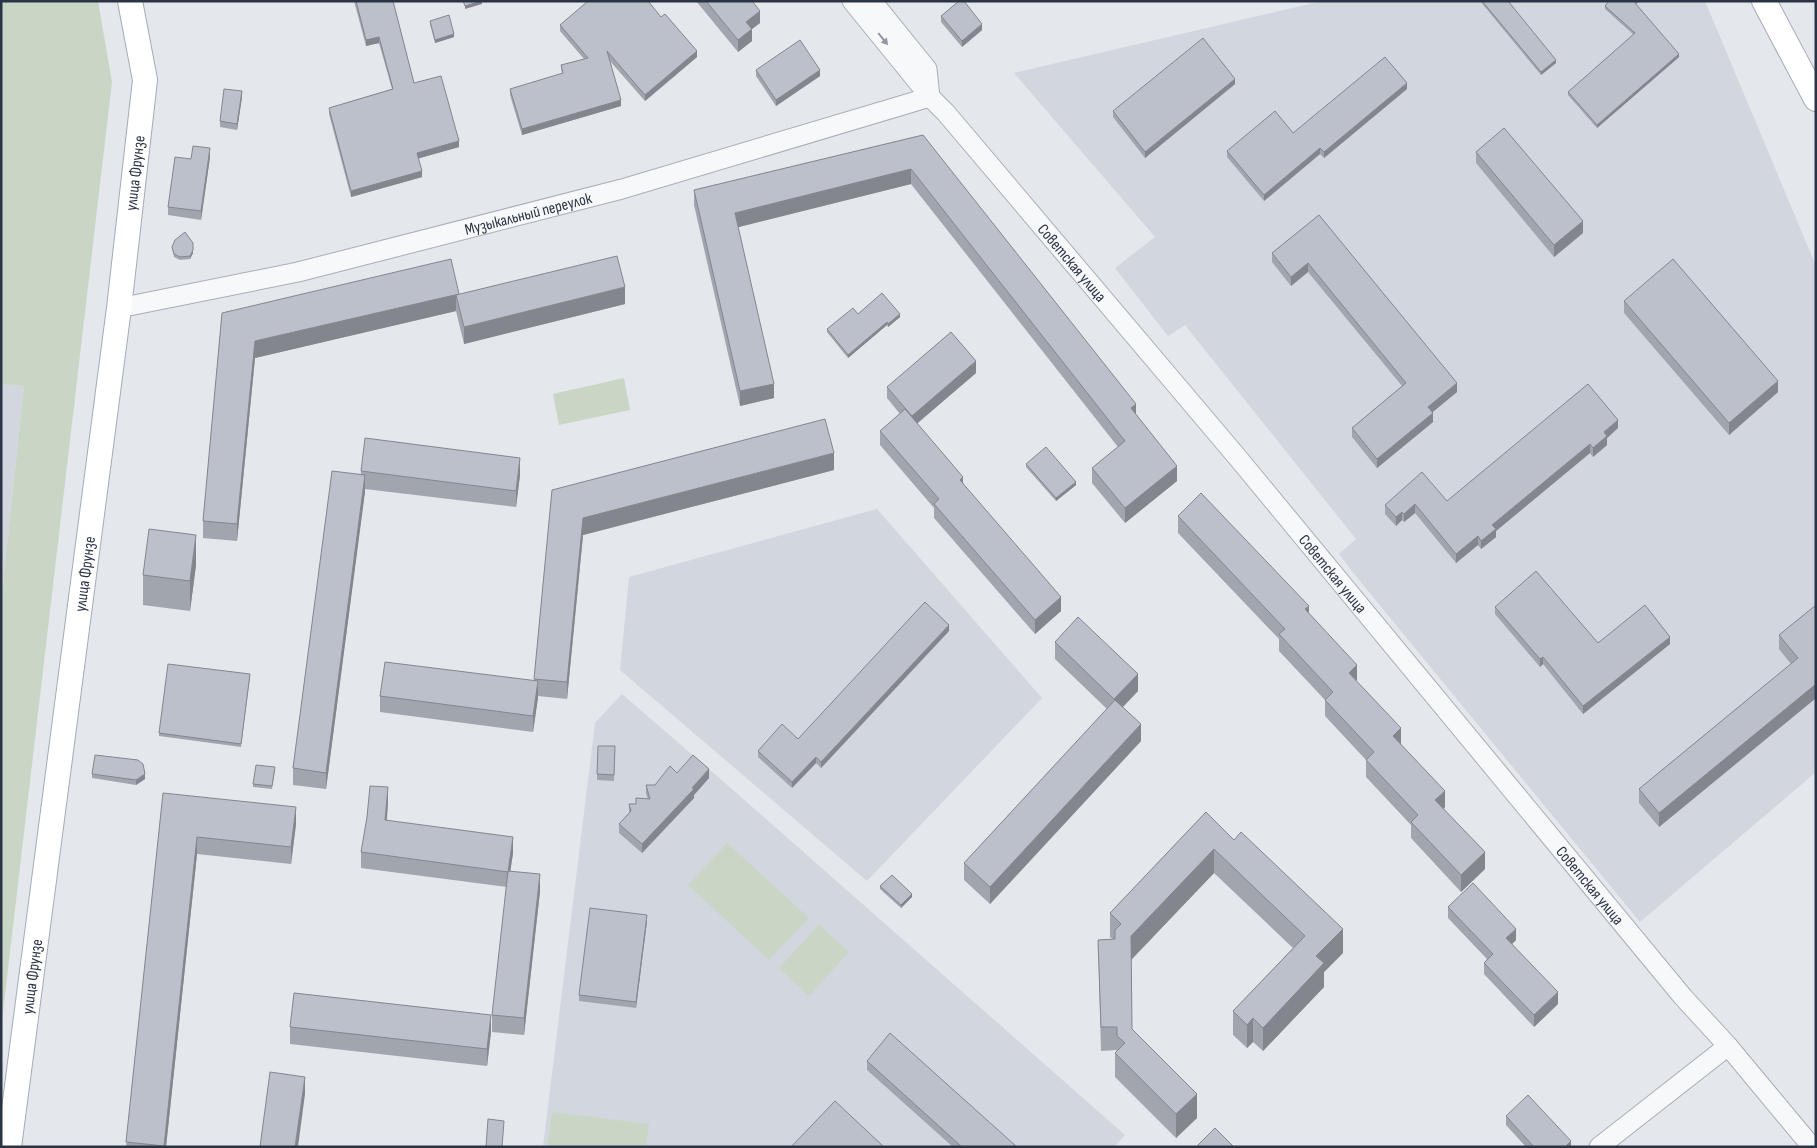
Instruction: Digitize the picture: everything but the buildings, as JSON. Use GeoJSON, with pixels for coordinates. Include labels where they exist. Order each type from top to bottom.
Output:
{"type":"FeatureCollection","features":[{"type":"Feature","properties":{"kind":"main road","name":"улица Фрунзе"},"geometry":{"type":"LineString","coordinates":[[9,1147],[119,308],[144,80],[130,1]]}},
{"type":"Feature","properties":{"kind":"main road"},"geometry":{"type":"LineString","coordinates":[[1764,1],[1815,98]]}},
{"type":"Feature","properties":{"kind":"street","name":"Советская улица"},"geometry":{"type":"LineString","coordinates":[[852,1],[930,97],[946,113],[1238,458],[1683,998],[1728,1046],[1812,1147]]}},
{"type":"Feature","properties":{"kind":"street"},"geometry":{"type":"LineString","coordinates":[[872,1],[927,69],[930,97]]}},
{"type":"Feature","properties":{"kind":"street","name":"Музыкальный переулок"},"geometry":{"type":"LineString","coordinates":[[119,308],[298,272],[622,189],[930,97]]}},
{"type":"Feature","properties":{"kind":"street"},"geometry":{"type":"LineString","coordinates":[[1599,1147],[1728,1046]]}},
{"type":"Feature","properties":{"kind":"shaded area"},"geometry":{"type":"Polygon","coordinates":[[[1322,1],[1705,1],[1816,266],[1816,772],[1640,922],[1355,575],[1339,554],[1356,539],[1185,325],[1168,336],[1115,268],[1155,237],[1014,73],[1322,1]]]}},
{"type":"Feature","properties":{"kind":"shaded area"},"geometry":{"type":"Polygon","coordinates":[[[1,384],[24,386],[1,602],[1,384]]]}},
{"type":"Feature","properties":{"kind":"shaded area"},"geometry":{"type":"Polygon","coordinates":[[[877,509],[1042,698],[867,881],[620,670],[629,577],[877,509]]]}},
{"type":"Feature","properties":{"kind":"shaded area"},"geometry":{"type":"Polygon","coordinates":[[[622,694],[1125,1135],[1114,1147],[543,1147],[595,723],[622,694]]]}},
{"type":"Feature","properties":{"kind":"green space"},"geometry":{"type":"Polygon","coordinates":[[[1,1],[98,1],[112,82],[1,1029],[1,602],[24,386],[1,384],[1,1]]]}},
{"type":"Feature","properties":{"kind":"green space"},"geometry":{"type":"Polygon","coordinates":[[[624,378],[630,410],[559,425],[553,394],[624,378]]]}},
{"type":"Feature","properties":{"kind":"green space"},"geometry":{"type":"Polygon","coordinates":[[[727,843],[809,918],[769,960],[688,885],[727,843]]]}},
{"type":"Feature","properties":{"kind":"green space"},"geometry":{"type":"Polygon","coordinates":[[[819,925],[849,952],[809,996],[779,968],[819,925]]]}},
{"type":"Feature","properties":{"kind":"green space"},"geometry":{"type":"Polygon","coordinates":[[[552,1112],[649,1124],[646,1147],[547,1147],[552,1112]]]}}]}
